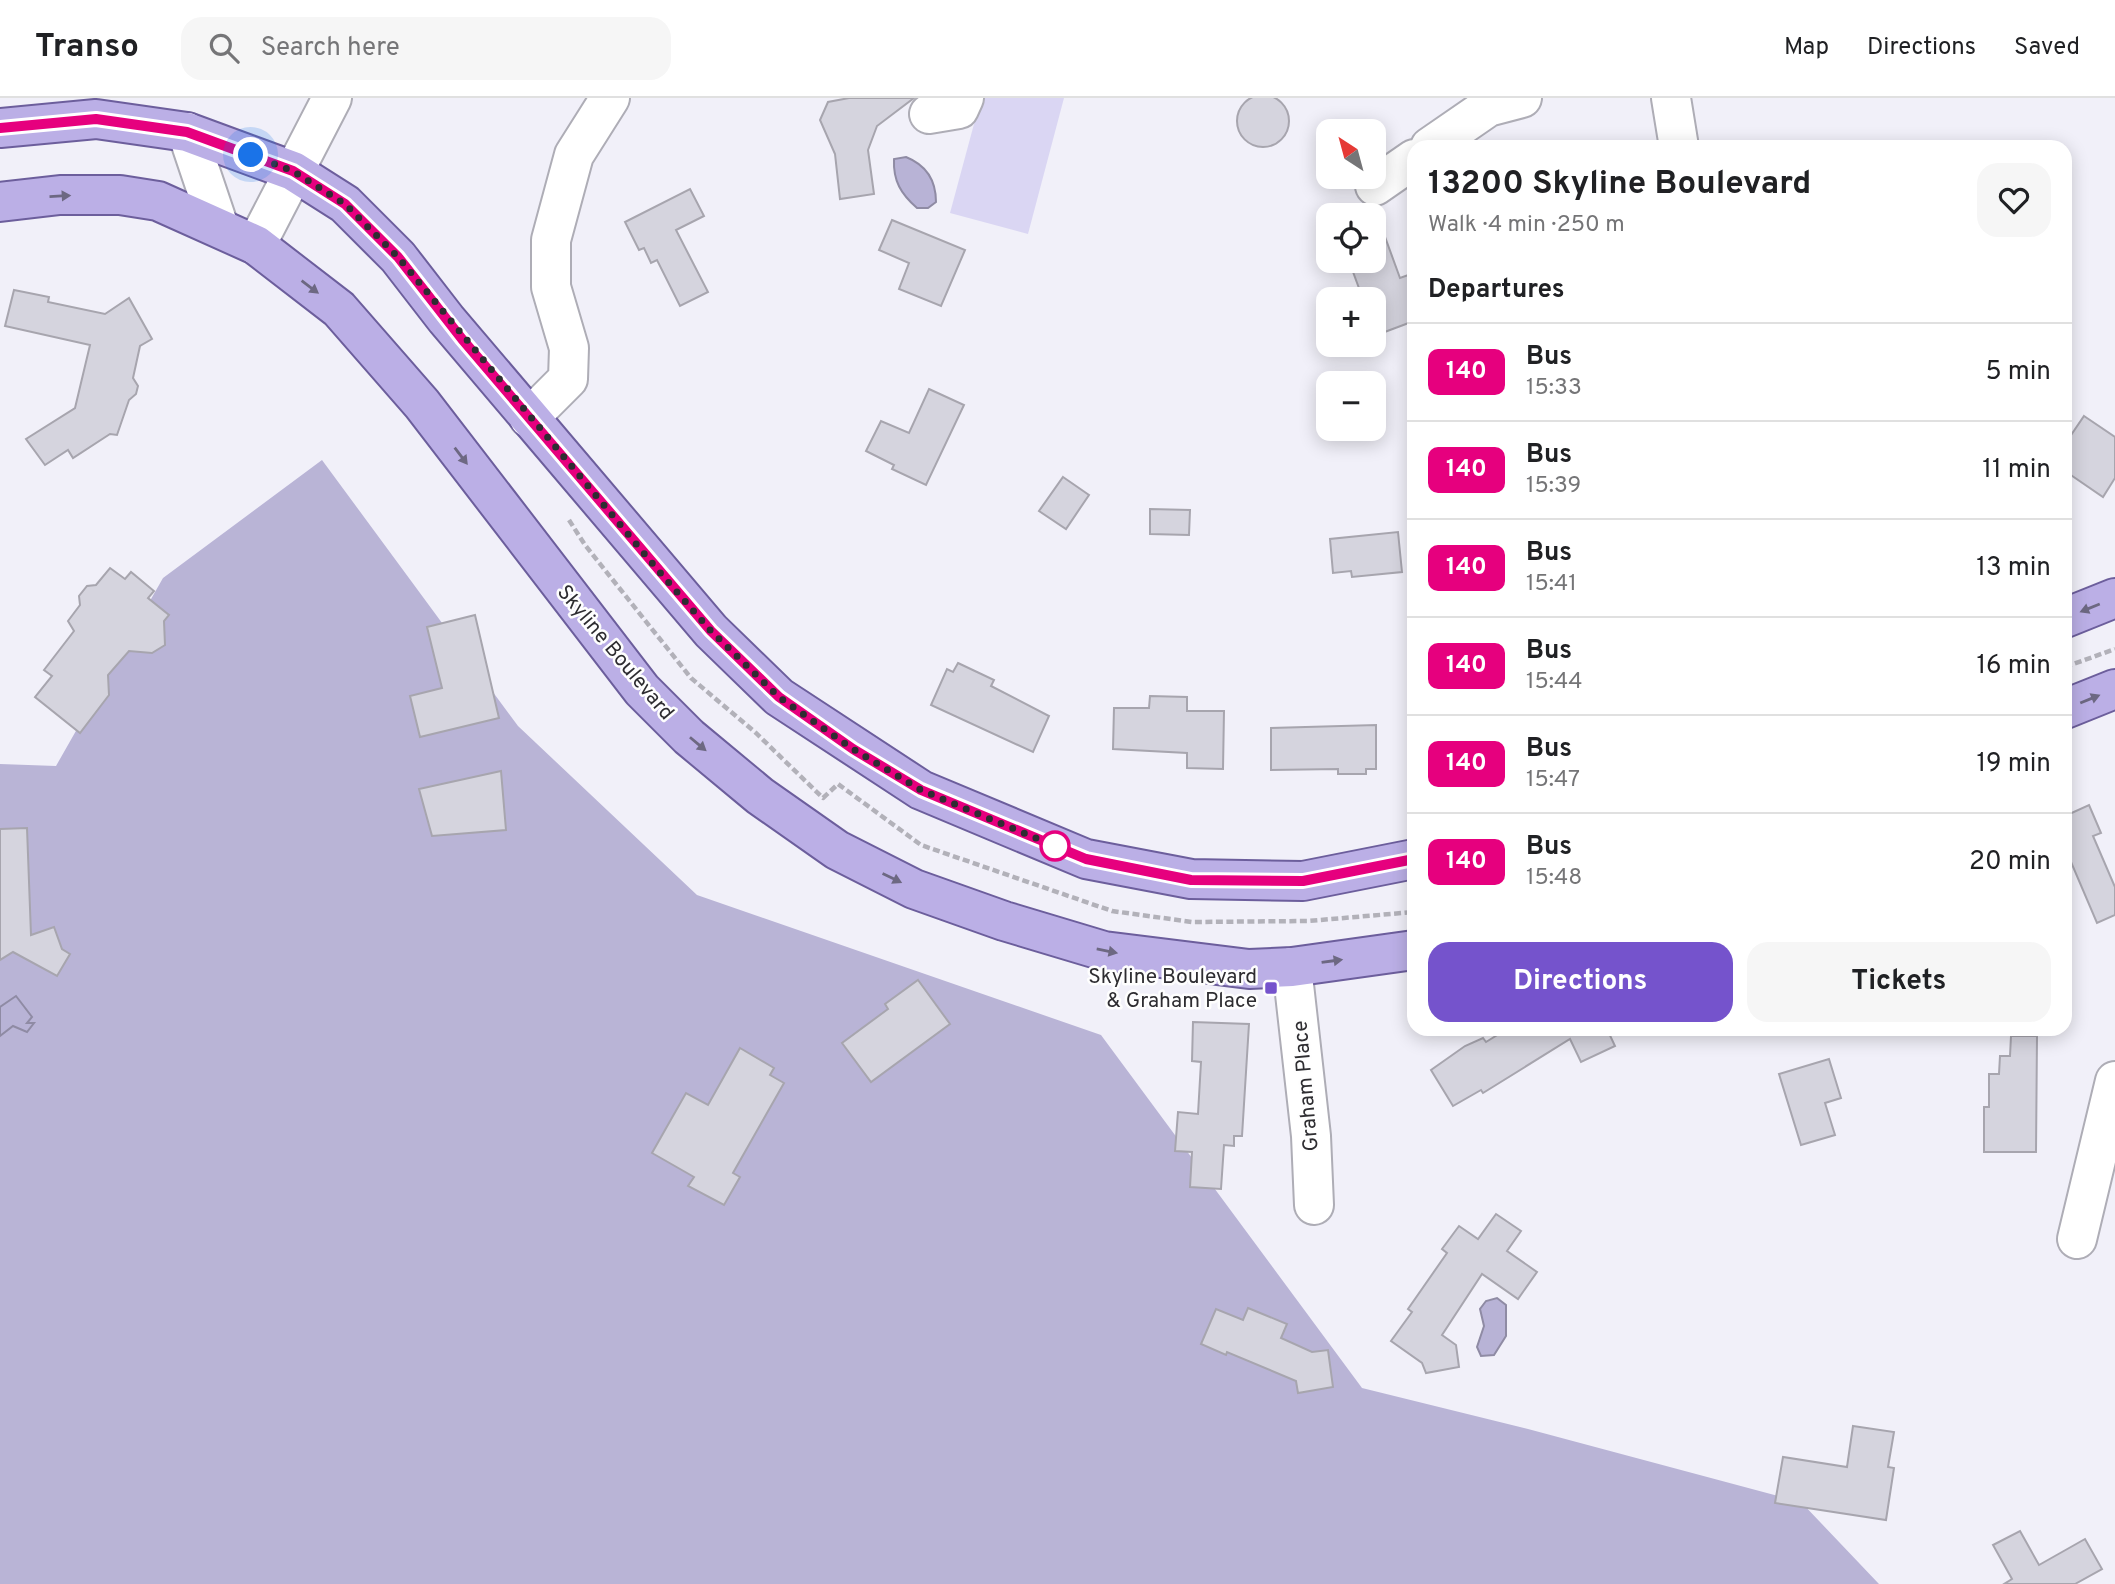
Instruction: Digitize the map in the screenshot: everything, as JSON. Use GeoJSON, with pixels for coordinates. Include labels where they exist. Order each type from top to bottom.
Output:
{"type":"FeatureCollection","features":[{"type":"Feature","properties":{"kind":"main road"},"geometry":{"type":"LineString","coordinates":[[0,128],[96,119],[187,132],[293,171],[345,204],[398,257],[528,418],[711,631],[779,697],[853,749],[921,790],[1086,859],[1191,880],[1303,881],[1407,860]]}},
{"type":"Feature","properties":{"kind":"main road","name":"Skyline Boulevard"},"geometry":{"type":"LineString","coordinates":[[0,202],[60,195],[120,195],[158,201],[256,245],[340,309],[378,350],[642,690],[689,737],[761,796],[831,847],[914,889],[1004,922],[1104,951],[1248,969],[1292,967],[1407,951]]}},
{"type":"Feature","properties":{"kind":"main road"},"geometry":{"type":"LineString","coordinates":[[2072,615],[2115,598]]}},
{"type":"Feature","properties":{"kind":"main road"},"geometry":{"type":"LineString","coordinates":[[2072,706],[2115,688]]}},
{"type":"Feature","properties":{"kind":"street"},"geometry":{"type":"LineString","coordinates":[[256,245],[332,98]]}},
{"type":"Feature","properties":{"kind":"street"},"geometry":{"type":"LineString","coordinates":[[528,418],[568,379],[569,348],[551,287],[551,240],[574,155],[610,98]]}},
{"type":"Feature","properties":{"kind":"street"},"geometry":{"type":"LineString","coordinates":[[929,114],[959,109],[964,98]]}},
{"type":"Feature","properties":{"kind":"street"},"geometry":{"type":"LineString","coordinates":[[1440,140],[1488,107],[1522,98]]}},
{"type":"Feature","properties":{"kind":"street"},"geometry":{"type":"LineString","coordinates":[[1671,98],[1678,140]]}},
{"type":"Feature","properties":{"kind":"street"},"geometry":{"type":"LineString","coordinates":[[187,132],[219,227]]}},
{"type":"Feature","properties":{"kind":"street"},"geometry":{"type":"LineString","coordinates":[[1386,178],[1407,164]]}},
{"type":"Feature","properties":{"kind":"street","name":"Graham Place"},"geometry":{"type":"LineString","coordinates":[[1292,967],[1310,1123],[1314,1205]]}},
{"type":"Feature","properties":{"kind":"street"},"geometry":{"type":"LineString","coordinates":[[2077,1239],[2115,1081]]}},
{"type":"Feature","properties":{"kind":"path"},"geometry":{"type":"LineString","coordinates":[[2072,664],[2115,649]]}},
{"type":"Feature","properties":{"kind":"shaded area"},"geometry":{"type":"Polygon","coordinates":[[[981,98],[1064,98],[1028,234],[950,213],[981,98]]]}},
{"type":"Feature","properties":{"kind":"shaded area"},"geometry":{"type":"Polygon","coordinates":[[[906,157],[919,164],[932,180],[936,202],[928,208],[917,208],[899,186],[894,159],[906,157]]]}},
{"type":"Feature","properties":{"kind":"shaded area"},"geometry":{"type":"Polygon","coordinates":[[[322,460],[518,726],[697,895],[1101,1035],[1362,1388],[1801,1502],[1879,1584],[0,1584],[0,764],[56,766],[163,578],[322,460]]]}},
{"type":"Feature","properties":{"kind":"shaded area"},"geometry":{"type":"Polygon","coordinates":[[[16,996],[32,1017],[27,1023],[34,1023],[27,1032],[13,1026],[0,1036],[0,1007],[16,996]]]}},
{"type":"Feature","properties":{"kind":"shaded area"},"geometry":{"type":"Polygon","coordinates":[[[1497,1298],[1506,1305],[1506,1336],[1494,1355],[1481,1356],[1477,1347],[1484,1326],[1480,1309],[1486,1301],[1497,1298]]]}},
{"type":"Feature","properties":{"kind":"building"},"geometry":{"type":"Polygon","coordinates":[[[1263,95],[1282,102],[1289,121],[1282,140],[1263,147],[1244,140],[1237,121],[1244,102],[1263,95]]]}},
{"type":"Feature","properties":{"kind":"building"},"geometry":{"type":"Polygon","coordinates":[[[849,98],[914,98],[877,126],[868,150],[874,194],[840,199],[835,154],[820,120],[828,102],[849,98]]]}},
{"type":"Feature","properties":{"kind":"building"},"geometry":{"type":"Polygon","coordinates":[[[690,189],[704,216],[676,230],[708,292],[680,306],[657,260],[651,263],[644,248],[639,250],[625,222],[690,189]]]}},
{"type":"Feature","properties":{"kind":"building"},"geometry":{"type":"Polygon","coordinates":[[[892,220],[965,250],[941,306],[899,289],[909,263],[879,250],[892,220]]]}},
{"type":"Feature","properties":{"kind":"building"},"geometry":{"type":"Polygon","coordinates":[[[1386,240],[1400,278],[1407,276],[1407,324],[1386,332],[1386,287],[1359,287],[1353,273],[1386,273],[1386,240]]]}},
{"type":"Feature","properties":{"kind":"building"},"geometry":{"type":"Polygon","coordinates":[[[14,290],[49,297],[48,302],[105,314],[129,298],[152,339],[140,346],[133,378],[138,386],[136,394],[129,400],[117,435],[110,434],[73,458],[68,450],[45,465],[26,439],[75,408],[90,345],[5,326],[14,290]]]}},
{"type":"Feature","properties":{"kind":"building"},"geometry":{"type":"Polygon","coordinates":[[[929,389],[964,405],[926,485],[892,469],[894,465],[866,451],[881,421],[909,433],[929,389]]]}},
{"type":"Feature","properties":{"kind":"building"},"geometry":{"type":"Polygon","coordinates":[[[2084,416],[2115,437],[2115,478],[2103,497],[2072,476],[2072,434],[2084,416]]]}},
{"type":"Feature","properties":{"kind":"building"},"geometry":{"type":"Polygon","coordinates":[[[1063,477],[1089,495],[1066,529],[1039,511],[1063,477]]]}},
{"type":"Feature","properties":{"kind":"building"},"geometry":{"type":"Polygon","coordinates":[[[1150,509],[1190,510],[1189,535],[1150,534],[1150,509]]]}},
{"type":"Feature","properties":{"kind":"building"},"geometry":{"type":"Polygon","coordinates":[[[1398,532],[1402,572],[1352,577],[1351,571],[1333,573],[1330,539],[1398,532]]]}},
{"type":"Feature","properties":{"kind":"building"},"geometry":{"type":"Polygon","coordinates":[[[110,568],[125,579],[131,572],[154,591],[148,598],[169,615],[164,621],[165,645],[152,653],[129,651],[108,675],[109,695],[80,733],[35,697],[52,676],[44,670],[74,631],[68,621],[80,605],[79,596],[87,586],[96,585],[110,568]]]}},
{"type":"Feature","properties":{"kind":"building"},"geometry":{"type":"Polygon","coordinates":[[[475,615],[499,718],[420,737],[410,696],[442,688],[427,627],[475,615]]]}},
{"type":"Feature","properties":{"kind":"building"},"geometry":{"type":"Polygon","coordinates":[[[958,663],[994,680],[991,686],[1049,716],[1033,752],[931,705],[947,669],[953,672],[958,663]]]}},
{"type":"Feature","properties":{"kind":"building"},"geometry":{"type":"Polygon","coordinates":[[[1150,696],[1187,697],[1187,711],[1224,711],[1223,769],[1187,768],[1187,753],[1113,749],[1114,708],[1149,708],[1150,696]]]}},
{"type":"Feature","properties":{"kind":"building"},"geometry":{"type":"Polygon","coordinates":[[[1376,725],[1376,769],[1366,769],[1366,774],[1338,774],[1338,769],[1271,770],[1271,728],[1376,725]]]}},
{"type":"Feature","properties":{"kind":"building"},"geometry":{"type":"Polygon","coordinates":[[[501,771],[506,830],[432,836],[419,789],[501,771]]]}},
{"type":"Feature","properties":{"kind":"building"},"geometry":{"type":"Polygon","coordinates":[[[2089,805],[2101,833],[2093,836],[2115,887],[2115,915],[2097,923],[2072,864],[2072,813],[2089,805]]]}},
{"type":"Feature","properties":{"kind":"building"},"geometry":{"type":"Polygon","coordinates":[[[27,828],[31,935],[54,927],[62,949],[70,954],[57,976],[13,952],[0,960],[0,829],[27,828]]]}},
{"type":"Feature","properties":{"kind":"building"},"geometry":{"type":"Polygon","coordinates":[[[918,980],[950,1024],[871,1082],[842,1043],[888,1009],[885,1004],[918,980]]]}},
{"type":"Feature","properties":{"kind":"building"},"geometry":{"type":"Polygon","coordinates":[[[1193,1022],[1249,1024],[1242,1136],[1234,1136],[1234,1146],[1224,1145],[1221,1189],[1190,1187],[1192,1152],[1175,1151],[1178,1112],[1198,1114],[1201,1062],[1192,1061],[1193,1022]]]}},
{"type":"Feature","properties":{"kind":"building"},"geometry":{"type":"Polygon","coordinates":[[[1496,1036],[1610,1036],[1615,1046],[1581,1062],[1570,1039],[1483,1093],[1481,1090],[1453,1106],[1431,1070],[1465,1046],[1483,1038],[1486,1042],[1496,1036]]]}},
{"type":"Feature","properties":{"kind":"building"},"geometry":{"type":"Polygon","coordinates":[[[2011,1036],[2037,1036],[2036,1152],[1984,1152],[1984,1107],[1989,1107],[1989,1074],[1999,1074],[2000,1056],[2010,1056],[2011,1036]]]}},
{"type":"Feature","properties":{"kind":"building"},"geometry":{"type":"Polygon","coordinates":[[[740,1048],[774,1068],[770,1075],[784,1083],[733,1173],[740,1177],[724,1205],[688,1186],[694,1177],[652,1153],[686,1093],[708,1105],[740,1048]]]}},
{"type":"Feature","properties":{"kind":"building"},"geometry":{"type":"Polygon","coordinates":[[[1829,1059],[1841,1098],[1825,1103],[1835,1135],[1801,1145],[1779,1074],[1829,1059]]]}},
{"type":"Feature","properties":{"kind":"building"},"geometry":{"type":"Polygon","coordinates":[[[1496,1214],[1521,1231],[1507,1251],[1537,1272],[1518,1299],[1482,1274],[1442,1335],[1456,1345],[1459,1367],[1426,1373],[1422,1363],[1391,1341],[1412,1312],[1408,1309],[1447,1253],[1442,1249],[1459,1226],[1478,1239],[1496,1214]]]}},
{"type":"Feature","properties":{"kind":"building"},"geometry":{"type":"Polygon","coordinates":[[[1248,1308],[1287,1324],[1281,1338],[1312,1352],[1328,1350],[1333,1387],[1298,1393],[1296,1381],[1201,1344],[1216,1309],[1243,1320],[1248,1308]]]}},
{"type":"Feature","properties":{"kind":"building"},"geometry":{"type":"Polygon","coordinates":[[[1853,1426],[1894,1432],[1888,1467],[1894,1468],[1886,1520],[1775,1503],[1783,1457],[1847,1467],[1853,1426]]]}},
{"type":"Feature","properties":{"kind":"building"},"geometry":{"type":"Polygon","coordinates":[[[2020,1531],[2039,1565],[2085,1539],[2102,1569],[2075,1584],[2004,1584],[2012,1579],[1993,1545],[2020,1531]]]}},
{"type":"Feature","properties":{"kind":"bus line","name":"140"},"geometry":{"type":"LineString","coordinates":[[0,128],[96,119],[187,132],[293,171],[345,204],[398,257],[462,339],[711,631],[779,697],[853,749],[921,790],[1086,859],[1191,880],[1303,881],[1407,860]]}},
{"type":"Feature","properties":{"kind":"place","name":"Skyline Boulevard & Graham Place"},"geometry":{"type":"Point","coordinates":[1271,988]}},
{"type":"Feature","properties":{"kind":"route"},"geometry":{"type":"LineString","coordinates":[[251,155],[293,171],[345,204],[398,257],[446,319],[657,569],[711,631],[779,697],[853,749],[921,790],[1062,849],[1055,846]]}}]}
